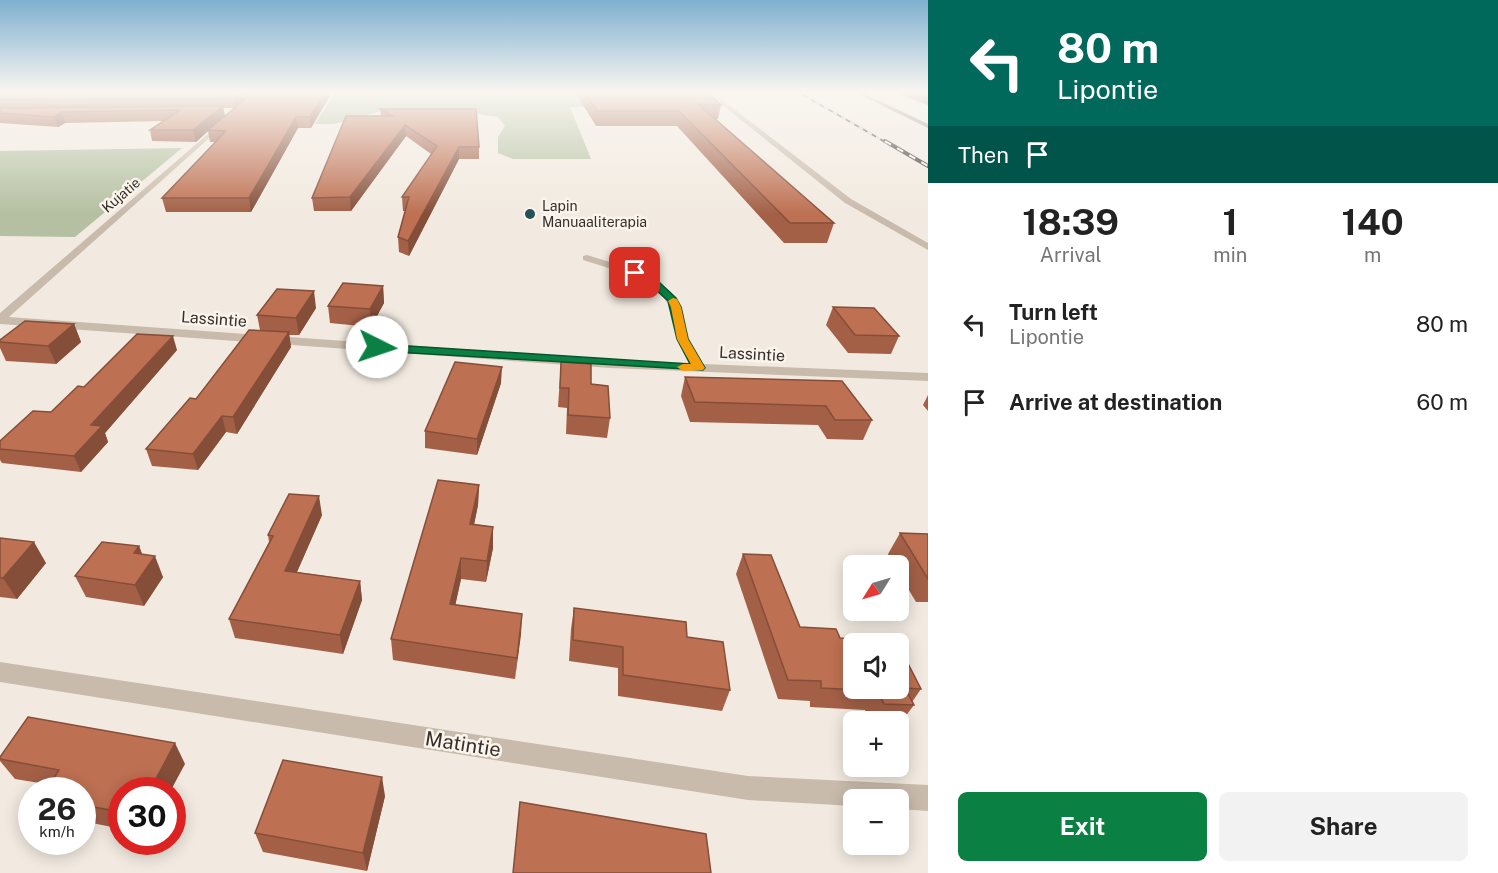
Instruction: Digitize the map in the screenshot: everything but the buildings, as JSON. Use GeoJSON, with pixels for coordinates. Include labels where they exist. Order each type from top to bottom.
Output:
{"type":"FeatureCollection","features":[{"type":"Feature","properties":{"kind":"street","name":"Kujatie"},"geometry":{"type":"LineString","coordinates":[[0,320],[212,133]]}},
{"type":"Feature","properties":{"kind":"street"},"geometry":{"type":"LineString","coordinates":[[761,133],[848,201],[928,247]]}},
{"type":"Feature","properties":{"kind":"street"},"geometry":{"type":"LineString","coordinates":[[586,258],[635,273],[666,292],[676,307],[683,339],[699,368]]}},
{"type":"Feature","properties":{"kind":"street","name":"Lassintie"},"geometry":{"type":"LineString","coordinates":[[0,320],[577,362],[928,377]]}},
{"type":"Feature","properties":{"kind":"street","name":"Matintie"},"geometry":{"type":"LineString","coordinates":[[0,672],[748,788],[928,798]]}},
{"type":"Feature","properties":{"kind":"green space"},"geometry":{"type":"Polygon","coordinates":[[[501,133],[580,133],[591,159],[513,159],[498,153],[498,137],[501,133]]]}},
{"type":"Feature","properties":{"kind":"green space"},"geometry":{"type":"Polygon","coordinates":[[[182,148],[75,237],[0,236],[0,151],[182,148]]]}},
{"type":"Feature","properties":{"kind":"railway"},"geometry":{"type":"LineString","coordinates":[[869,133],[887,143]]}},
{"type":"Feature","properties":{"kind":"railway"},"geometry":{"type":"LineString","coordinates":[[885,141],[928,166]]}},
{"type":"Feature","properties":{"kind":"slow traffic"},"geometry":{"type":"LineString","coordinates":[[673,301],[683,339],[699,368],[683,367]]}},
{"type":"Feature","properties":{"kind":"place","name":"Lapin Manuaaliterapia"},"geometry":{"type":"Point","coordinates":[530,214]}},
{"type":"Feature","properties":{"kind":"route"},"geometry":{"type":"LineString","coordinates":[[377,347],[610,364],[699,368],[683,339],[676,307],[672,300],[656,284],[635,273]]}}]}
